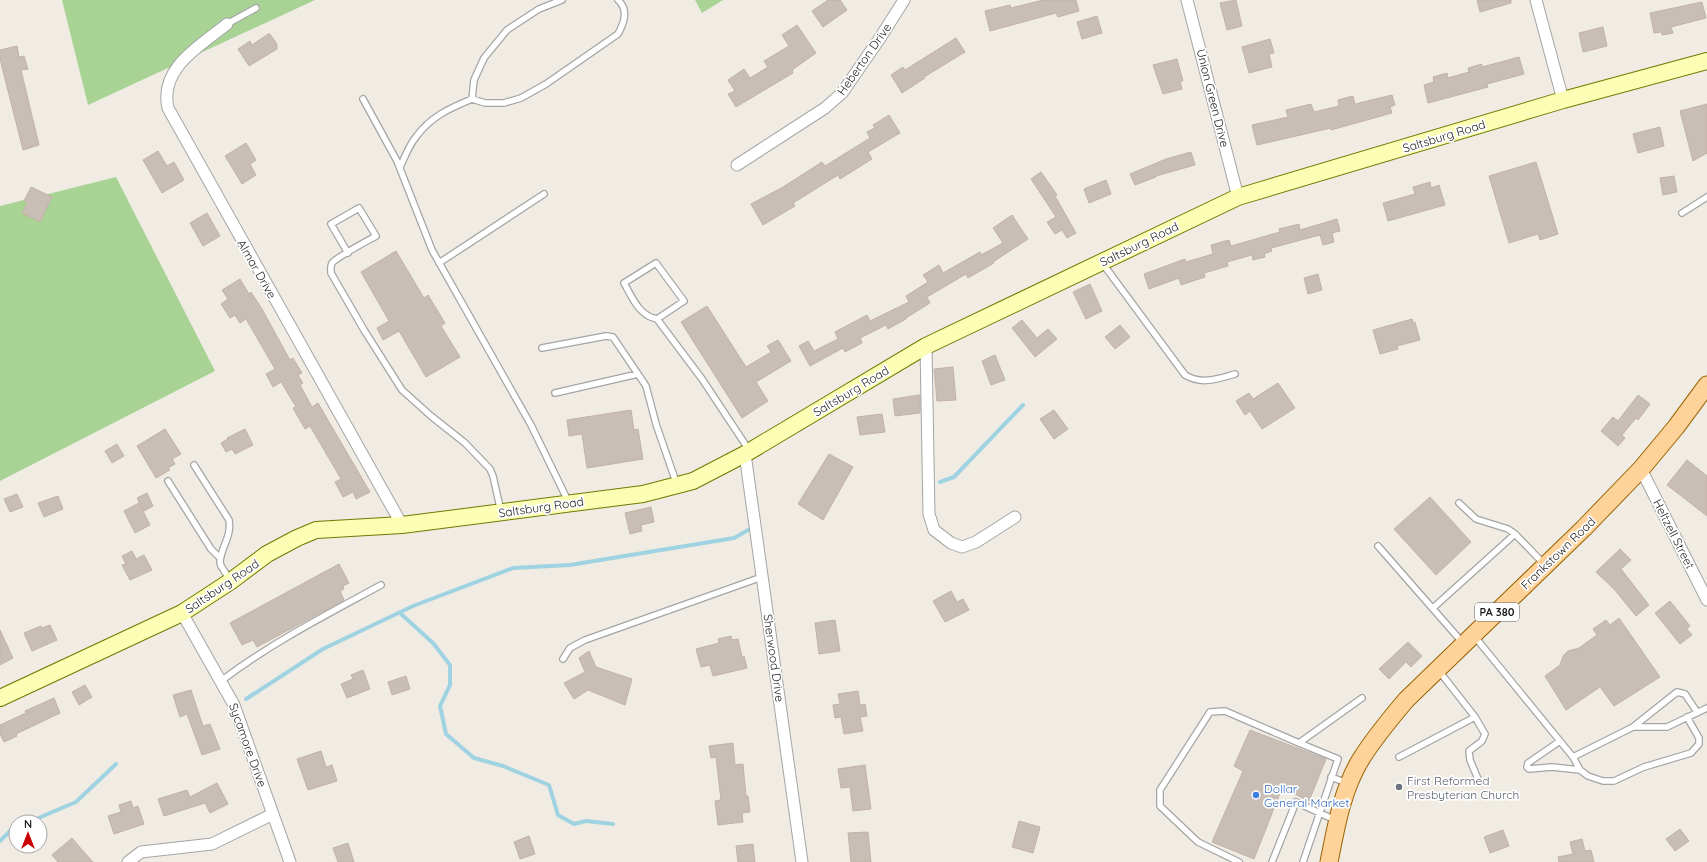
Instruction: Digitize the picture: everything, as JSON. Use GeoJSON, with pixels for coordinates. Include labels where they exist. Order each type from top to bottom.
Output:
{"type":"FeatureCollection","features":[{"type":"Feature","properties":{"kind":"main road","name":"Saltsburg Road"},"geometry":{"type":"LineString","coordinates":[[0,698],[182,613],[231,582],[267,554],[316,530],[402,525],[643,494],[693,481],[748,453],[926,346],[1238,197],[1563,100],[1707,61]]}},
{"type":"Feature","properties":{"kind":"main road","name":"Frankstown Road"},"geometry":{"type":"LineString","coordinates":[[1330,862],[1337,821],[1360,760],[1390,719],[1406,700],[1545,566],[1641,469],[1676,427],[1707,385]]}},
{"type":"Feature","properties":{"kind":"street","name":"Heberton Drive"},"geometry":{"type":"LineString","coordinates":[[737,165],[825,108],[842,93],[904,0]]}},
{"type":"Feature","properties":{"kind":"street","name":"Union Green Drive"},"geometry":{"type":"LineString","coordinates":[[1187,0],[1238,197]]}},
{"type":"Feature","properties":{"kind":"street"},"geometry":{"type":"LineString","coordinates":[[1536,0],[1563,100]]}},
{"type":"Feature","properties":{"kind":"street","name":"Almar Drive"},"geometry":{"type":"LineString","coordinates":[[227,24],[179,64],[166,88],[165,98],[168,108],[402,525]]}},
{"type":"Feature","properties":{"kind":"street"},"geometry":{"type":"LineString","coordinates":[[926,346],[929,514],[934,530],[951,544],[962,547],[976,542],[1015,517]]}},
{"type":"Feature","properties":{"kind":"street","name":"Sherwood Drive"},"geometry":{"type":"LineString","coordinates":[[748,453],[762,577],[802,862]]}},
{"type":"Feature","properties":{"kind":"street","name":"Heltzell Street"},"geometry":{"type":"LineString","coordinates":[[1641,469],[1707,600]]}},
{"type":"Feature","properties":{"kind":"street","name":"Sycamore Drive"},"geometry":{"type":"LineString","coordinates":[[182,613],[234,705],[290,862]]}},
{"type":"Feature","properties":{"kind":"street"},"geometry":{"type":"LineString","coordinates":[[128,862],[141,852],[212,844],[273,814]]}},
{"type":"Feature","properties":{"kind":"lane"},"geometry":{"type":"LineString","coordinates":[[472,99],[474,80],[484,58],[508,30],[539,9],[562,0]]}},
{"type":"Feature","properties":{"kind":"lane"},"geometry":{"type":"LineString","coordinates":[[400,167],[415,138],[431,120],[450,108],[472,99],[485,103],[504,103],[521,98],[546,84],[618,34],[624,22],[624,18],[620,2],[618,0]]}},
{"type":"Feature","properties":{"kind":"lane"},"geometry":{"type":"LineString","coordinates":[[227,24],[256,8]]}},
{"type":"Feature","properties":{"kind":"lane"},"geometry":{"type":"LineString","coordinates":[[363,99],[400,167],[432,250],[439,264],[531,425],[569,503]]}},
{"type":"Feature","properties":{"kind":"lane"},"geometry":{"type":"LineString","coordinates":[[439,264],[544,194]]}},
{"type":"Feature","properties":{"kind":"lane"},"geometry":{"type":"LineString","coordinates":[[1682,213],[1707,197]]}},
{"type":"Feature","properties":{"kind":"lane"},"geometry":{"type":"LineString","coordinates":[[348,253],[331,224],[359,208],[376,236],[348,253],[333,262],[330,267],[331,273],[364,330],[407,396],[465,443],[490,469],[501,512]]}},
{"type":"Feature","properties":{"kind":"lane"},"geometry":{"type":"LineString","coordinates":[[1102,262],[1185,375],[1192,379],[1208,381],[1235,374]]}},
{"type":"Feature","properties":{"kind":"lane"},"geometry":{"type":"LineString","coordinates":[[658,319],[684,301],[656,263],[624,283],[643,313],[652,318],[658,319],[702,379],[748,453]]}},
{"type":"Feature","properties":{"kind":"lane"},"geometry":{"type":"LineString","coordinates":[[542,348],[606,336],[613,337],[646,386],[656,424],[677,485]]}},
{"type":"Feature","properties":{"kind":"lane"},"geometry":{"type":"LineString","coordinates":[[555,393],[638,374]]}},
{"type":"Feature","properties":{"kind":"lane"},"geometry":{"type":"LineString","coordinates":[[194,465],[229,520],[231,528],[229,538],[220,558],[221,566],[231,582]]}},
{"type":"Feature","properties":{"kind":"lane"},"geometry":{"type":"LineString","coordinates":[[168,481],[211,549],[220,558]]}},
{"type":"Feature","properties":{"kind":"lane"},"geometry":{"type":"LineString","coordinates":[[1458,503],[1476,519],[1508,529],[1515,534],[1545,566]]}},
{"type":"Feature","properties":{"kind":"lane"},"geometry":{"type":"LineString","coordinates":[[1433,608],[1515,534]]}},
{"type":"Feature","properties":{"kind":"lane"},"geometry":{"type":"LineString","coordinates":[[1378,546],[1433,608],[1469,640],[1560,741],[1573,757],[1580,770],[1588,776],[1603,781],[1614,781],[1644,767],[1691,753],[1699,744],[1700,738],[1687,717]]}},
{"type":"Feature","properties":{"kind":"lane"},"geometry":{"type":"LineString","coordinates":[[563,659],[570,648],[585,640],[762,577]]}},
{"type":"Feature","properties":{"kind":"lane"},"geometry":{"type":"LineString","coordinates":[[221,681],[245,663],[275,644],[381,585]]}},
{"type":"Feature","properties":{"kind":"lane"},"geometry":{"type":"LineString","coordinates":[[1438,670],[1475,716],[1486,734],[1482,742],[1469,751],[1470,760],[1478,779]]}},
{"type":"Feature","properties":{"kind":"lane"},"geometry":{"type":"LineString","coordinates":[[1573,757],[1633,727],[1677,692],[1685,694],[1697,712]]}},
{"type":"Feature","properties":{"kind":"lane"},"geometry":{"type":"LineString","coordinates":[[1299,743],[1362,698]]}},
{"type":"Feature","properties":{"kind":"lane"},"geometry":{"type":"LineString","coordinates":[[1633,727],[1667,727],[1707,708]]}},
{"type":"Feature","properties":{"kind":"lane"},"geometry":{"type":"LineString","coordinates":[[1239,862],[1198,842],[1160,806],[1160,790],[1210,712],[1225,711],[1338,759],[1318,813],[1303,862]]}},
{"type":"Feature","properties":{"kind":"lane"},"geometry":{"type":"LineString","coordinates":[[1399,757],[1475,716]]}},
{"type":"Feature","properties":{"kind":"lane"},"geometry":{"type":"LineString","coordinates":[[1560,741],[1528,763],[1527,767],[1529,769],[1552,767],[1580,770]]}},
{"type":"Feature","properties":{"kind":"lane"},"geometry":{"type":"LineString","coordinates":[[1331,777],[1350,784]]}},
{"type":"Feature","properties":{"kind":"lane"},"geometry":{"type":"LineString","coordinates":[[1272,862],[1296,802],[1337,821]]}},
{"type":"Feature","properties":{"kind":"green space"},"geometry":{"type":"Polygon","coordinates":[[[62,0],[315,0],[88,105],[62,0]]]}},
{"type":"Feature","properties":{"kind":"green space"},"geometry":{"type":"Polygon","coordinates":[[[695,0],[723,0],[702,13],[695,0]]]}},
{"type":"Feature","properties":{"kind":"green space"},"geometry":{"type":"Polygon","coordinates":[[[116,177],[215,371],[0,481],[0,206],[116,177]]]}},
{"type":"Feature","properties":{"kind":"building"},"geometry":{"type":"Polygon","coordinates":[[[828,0],[840,0],[847,10],[823,27],[812,11],[828,0]]]}},
{"type":"Feature","properties":{"kind":"building"},"geometry":{"type":"Polygon","coordinates":[[[1043,0],[1076,0],[1079,11],[1058,17],[1056,13],[990,31],[985,11],[1010,5],[1011,8],[1043,0]]]}},
{"type":"Feature","properties":{"kind":"building"},"geometry":{"type":"Polygon","coordinates":[[[1236,0],[1242,26],[1227,30],[1220,3],[1236,0]]]}},
{"type":"Feature","properties":{"kind":"building"},"geometry":{"type":"Polygon","coordinates":[[[1477,0],[1511,0],[1511,3],[1480,12],[1477,0]]]}},
{"type":"Feature","properties":{"kind":"building"},"geometry":{"type":"Polygon","coordinates":[[[1702,2],[1706,18],[1671,27],[1673,33],[1662,35],[1661,32],[1654,33],[1650,13],[1702,2]]]}},
{"type":"Feature","properties":{"kind":"building"},"geometry":{"type":"Polygon","coordinates":[[[1097,16],[1102,33],[1082,39],[1077,22],[1097,16]]]}},
{"type":"Feature","properties":{"kind":"building"},"geometry":{"type":"Polygon","coordinates":[[[797,25],[816,53],[792,70],[793,73],[736,107],[728,94],[735,91],[728,80],[744,69],[750,78],[768,67],[764,61],[789,46],[782,35],[797,25]]]}},
{"type":"Feature","properties":{"kind":"building"},"geometry":{"type":"Polygon","coordinates":[[[1603,27],[1607,46],[1583,52],[1579,33],[1603,27]]]}},
{"type":"Feature","properties":{"kind":"building"},"geometry":{"type":"Polygon","coordinates":[[[270,34],[277,44],[277,49],[249,66],[238,49],[250,41],[252,45],[270,34]]]}},
{"type":"Feature","properties":{"kind":"building"},"geometry":{"type":"Polygon","coordinates":[[[956,38],[965,52],[924,77],[925,78],[902,93],[891,75],[903,67],[905,70],[956,38]]]}},
{"type":"Feature","properties":{"kind":"building"},"geometry":{"type":"Polygon","coordinates":[[[1270,39],[1274,53],[1269,54],[1272,67],[1249,73],[1242,47],[1270,39]]]}},
{"type":"Feature","properties":{"kind":"building"},"geometry":{"type":"Polygon","coordinates":[[[17,46],[19,57],[24,56],[28,69],[21,70],[39,145],[23,150],[0,59],[0,50],[17,46]]]}},
{"type":"Feature","properties":{"kind":"building"},"geometry":{"type":"Polygon","coordinates":[[[1519,57],[1524,74],[1487,84],[1488,87],[1428,103],[1424,85],[1434,82],[1433,77],[1447,73],[1448,78],[1469,72],[1468,68],[1482,64],[1482,67],[1519,57]]]}},
{"type":"Feature","properties":{"kind":"building"},"geometry":{"type":"Polygon","coordinates":[[[1177,59],[1183,81],[1180,81],[1182,89],[1163,94],[1153,65],[1177,59]]]}},
{"type":"Feature","properties":{"kind":"building"},"geometry":{"type":"Polygon","coordinates":[[[1392,95],[1395,105],[1390,107],[1392,113],[1331,130],[1331,128],[1257,145],[1252,125],[1288,117],[1286,110],[1311,104],[1314,112],[1339,106],[1338,100],[1353,96],[1355,104],[1392,95]]]}},
{"type":"Feature","properties":{"kind":"building"},"geometry":{"type":"Polygon","coordinates":[[[1707,104],[1707,153],[1693,161],[1680,111],[1707,104]]]}},
{"type":"Feature","properties":{"kind":"building"},"geometry":{"type":"Polygon","coordinates":[[[889,115],[900,133],[868,152],[872,159],[840,179],[838,175],[793,203],[795,206],[763,225],[751,204],[783,187],[822,162],[825,166],[870,138],[867,132],[875,128],[873,125],[889,115]]]}},
{"type":"Feature","properties":{"kind":"building"},"geometry":{"type":"Polygon","coordinates":[[[1660,127],[1664,146],[1638,153],[1633,134],[1660,127]]]}},
{"type":"Feature","properties":{"kind":"building"},"geometry":{"type":"Polygon","coordinates":[[[246,143],[256,160],[250,164],[256,175],[242,184],[225,156],[246,143]]]}},
{"type":"Feature","properties":{"kind":"building"},"geometry":{"type":"Polygon","coordinates":[[[158,151],[167,166],[174,162],[184,180],[162,193],[143,160],[158,151]]]}},
{"type":"Feature","properties":{"kind":"building"},"geometry":{"type":"Polygon","coordinates":[[[1191,152],[1195,165],[1156,176],[1135,185],[1130,174],[1166,159],[1191,152]]]}},
{"type":"Feature","properties":{"kind":"building"},"geometry":{"type":"Polygon","coordinates":[[[1536,162],[1558,234],[1540,240],[1538,234],[1509,243],[1489,176],[1536,162]]]}},
{"type":"Feature","properties":{"kind":"building"},"geometry":{"type":"Polygon","coordinates":[[[1041,172],[1057,195],[1055,196],[1076,233],[1067,238],[1062,230],[1055,234],[1047,222],[1056,217],[1031,179],[1041,172]]]}},
{"type":"Feature","properties":{"kind":"building"},"geometry":{"type":"Polygon","coordinates":[[[1674,176],[1677,192],[1663,195],[1660,178],[1674,176]]]}},
{"type":"Feature","properties":{"kind":"building"},"geometry":{"type":"Polygon","coordinates":[[[1106,180],[1111,194],[1089,203],[1084,189],[1106,180]]]}},
{"type":"Feature","properties":{"kind":"building"},"geometry":{"type":"Polygon","coordinates":[[[1430,182],[1431,188],[1439,185],[1445,205],[1388,221],[1383,203],[1415,194],[1413,187],[1430,182]]]}},
{"type":"Feature","properties":{"kind":"building"},"geometry":{"type":"Polygon","coordinates":[[[31,187],[52,197],[40,222],[22,213],[27,203],[24,201],[31,187]]]}},
{"type":"Feature","properties":{"kind":"building"},"geometry":{"type":"Polygon","coordinates":[[[207,213],[220,236],[203,246],[190,223],[207,213]]]}},
{"type":"Feature","properties":{"kind":"building"},"geometry":{"type":"Polygon","coordinates":[[[1012,215],[1028,239],[993,262],[994,263],[968,278],[966,274],[927,297],[930,303],[906,319],[888,329],[886,325],[860,338],[862,343],[845,352],[843,348],[810,366],[799,346],[808,341],[814,351],[838,339],[835,332],[867,315],[870,321],[909,302],[906,296],[928,282],[923,275],[939,265],[943,273],[980,252],[981,255],[1003,243],[993,228],[1012,215]]]}},
{"type":"Feature","properties":{"kind":"building"},"geometry":{"type":"Polygon","coordinates":[[[1337,219],[1340,231],[1332,233],[1334,242],[1323,245],[1320,235],[1271,248],[1272,251],[1264,254],[1265,257],[1253,260],[1252,255],[1227,262],[1228,266],[1204,273],[1205,277],[1181,285],[1179,278],[1149,289],[1144,274],[1185,259],[1186,262],[1213,254],[1211,245],[1229,240],[1231,246],[1280,232],[1279,229],[1299,224],[1300,230],[1337,219]]]}},
{"type":"Feature","properties":{"kind":"building"},"geometry":{"type":"Polygon","coordinates":[[[396,251],[424,298],[428,295],[445,323],[441,326],[460,357],[426,377],[399,331],[383,340],[377,328],[389,321],[361,272],[396,251]]]}},
{"type":"Feature","properties":{"kind":"building"},"geometry":{"type":"Polygon","coordinates":[[[1318,274],[1322,290],[1308,294],[1304,278],[1318,274]]]}},
{"type":"Feature","properties":{"kind":"building"},"geometry":{"type":"Polygon","coordinates":[[[240,279],[249,294],[251,292],[262,309],[290,360],[293,358],[302,373],[298,375],[303,383],[300,385],[312,407],[318,403],[370,492],[356,499],[353,492],[343,497],[335,482],[341,479],[310,426],[305,429],[293,408],[296,407],[281,382],[273,387],[266,374],[275,369],[246,319],[240,323],[235,315],[230,318],[221,304],[228,299],[222,290],[240,279]]]}},
{"type":"Feature","properties":{"kind":"building"},"geometry":{"type":"Polygon","coordinates":[[[1090,284],[1102,311],[1086,319],[1073,292],[1090,284]]]}},
{"type":"Feature","properties":{"kind":"building"},"geometry":{"type":"Polygon","coordinates":[[[707,306],[746,367],[771,352],[767,346],[778,340],[791,361],[756,382],[768,401],[742,418],[681,322],[707,306]]]}},
{"type":"Feature","properties":{"kind":"building"},"geometry":{"type":"Polygon","coordinates":[[[1412,319],[1413,323],[1415,322],[1420,340],[1397,346],[1398,349],[1380,354],[1373,330],[1412,319]]]}},
{"type":"Feature","properties":{"kind":"building"},"geometry":{"type":"Polygon","coordinates":[[[1022,320],[1037,338],[1048,329],[1057,339],[1035,357],[1012,328],[1022,320]]]}},
{"type":"Feature","properties":{"kind":"building"},"geometry":{"type":"Polygon","coordinates":[[[1120,325],[1130,337],[1115,349],[1105,337],[1120,325]]]}},
{"type":"Feature","properties":{"kind":"building"},"geometry":{"type":"Polygon","coordinates":[[[995,355],[1005,380],[991,385],[982,361],[995,355]]]}},
{"type":"Feature","properties":{"kind":"building"},"geometry":{"type":"Polygon","coordinates":[[[953,367],[956,400],[937,401],[934,369],[953,367]]]}},
{"type":"Feature","properties":{"kind":"building"},"geometry":{"type":"Polygon","coordinates":[[[1278,383],[1295,408],[1262,429],[1250,411],[1245,415],[1236,401],[1249,393],[1253,399],[1278,383]]]}},
{"type":"Feature","properties":{"kind":"building"},"geometry":{"type":"Polygon","coordinates":[[[920,395],[920,413],[895,416],[893,399],[920,395]]]}},
{"type":"Feature","properties":{"kind":"building"},"geometry":{"type":"Polygon","coordinates":[[[1638,395],[1650,404],[1638,420],[1636,418],[1622,435],[1625,438],[1618,446],[1601,431],[1613,417],[1618,421],[1638,395]]]}},
{"type":"Feature","properties":{"kind":"building"},"geometry":{"type":"Polygon","coordinates":[[[631,410],[634,430],[638,429],[643,459],[587,468],[582,434],[569,436],[567,420],[631,410]]]}},
{"type":"Feature","properties":{"kind":"building"},"geometry":{"type":"Polygon","coordinates":[[[1054,410],[1068,429],[1054,439],[1040,419],[1054,410]]]}},
{"type":"Feature","properties":{"kind":"building"},"geometry":{"type":"Polygon","coordinates":[[[882,414],[885,432],[860,435],[857,417],[882,414]]]}},
{"type":"Feature","properties":{"kind":"building"},"geometry":{"type":"Polygon","coordinates":[[[165,429],[181,454],[172,459],[175,464],[168,468],[170,470],[156,478],[137,446],[165,429]]]}},
{"type":"Feature","properties":{"kind":"building"},"geometry":{"type":"Polygon","coordinates":[[[245,429],[253,445],[235,454],[232,449],[226,452],[221,443],[228,439],[227,438],[245,429]]]}},
{"type":"Feature","properties":{"kind":"building"},"geometry":{"type":"Polygon","coordinates":[[[117,444],[124,456],[112,463],[105,451],[117,444]]]}},
{"type":"Feature","properties":{"kind":"building"},"geometry":{"type":"Polygon","coordinates":[[[829,454],[853,467],[823,520],[798,504],[829,454]]]}},
{"type":"Feature","properties":{"kind":"building"},"geometry":{"type":"Polygon","coordinates":[[[1687,460],[1707,476],[1707,516],[1667,485],[1687,460]]]}},
{"type":"Feature","properties":{"kind":"building"},"geometry":{"type":"Polygon","coordinates":[[[147,493],[153,506],[144,511],[137,498],[147,493]]]}},
{"type":"Feature","properties":{"kind":"building"},"geometry":{"type":"Polygon","coordinates":[[[17,494],[23,507],[10,512],[4,499],[17,494]]]}},
{"type":"Feature","properties":{"kind":"building"},"geometry":{"type":"Polygon","coordinates":[[[58,496],[63,509],[44,517],[38,503],[58,496]]]}},
{"type":"Feature","properties":{"kind":"building"},"geometry":{"type":"Polygon","coordinates":[[[1430,497],[1471,542],[1436,575],[1394,529],[1430,497]]]}},
{"type":"Feature","properties":{"kind":"building"},"geometry":{"type":"Polygon","coordinates":[[[139,503],[150,525],[135,533],[124,511],[139,503]]]}},
{"type":"Feature","properties":{"kind":"building"},"geometry":{"type":"Polygon","coordinates":[[[651,507],[654,522],[641,525],[642,531],[630,534],[625,513],[651,507]]]}},
{"type":"Feature","properties":{"kind":"building"},"geometry":{"type":"Polygon","coordinates":[[[1620,549],[1631,560],[1621,569],[1649,605],[1636,616],[1614,589],[1596,572],[1620,549]]]}},
{"type":"Feature","properties":{"kind":"building"},"geometry":{"type":"Polygon","coordinates":[[[132,551],[136,559],[144,555],[152,570],[130,580],[122,565],[126,564],[122,556],[132,551]]]}},
{"type":"Feature","properties":{"kind":"building"},"geometry":{"type":"Polygon","coordinates":[[[339,564],[349,583],[343,586],[344,589],[340,591],[344,600],[257,647],[253,640],[242,645],[230,623],[339,564]]]}},
{"type":"Feature","properties":{"kind":"building"},"geometry":{"type":"Polygon","coordinates":[[[951,591],[957,602],[963,599],[969,610],[945,622],[933,601],[951,591]]]}},
{"type":"Feature","properties":{"kind":"building"},"geometry":{"type":"Polygon","coordinates":[[[1670,601],[1690,626],[1687,629],[1692,635],[1680,644],[1655,613],[1670,601]]]}},
{"type":"Feature","properties":{"kind":"building"},"geometry":{"type":"Polygon","coordinates":[[[1619,618],[1660,677],[1614,706],[1600,687],[1566,710],[1545,676],[1560,665],[1563,656],[1568,651],[1579,648],[1597,635],[1593,629],[1606,620],[1610,625],[1619,618]]]}},
{"type":"Feature","properties":{"kind":"building"},"geometry":{"type":"Polygon","coordinates":[[[835,620],[840,651],[819,654],[815,623],[835,620]]]}},
{"type":"Feature","properties":{"kind":"building"},"geometry":{"type":"Polygon","coordinates":[[[50,625],[57,640],[32,651],[24,633],[41,626],[42,628],[50,625]]]}},
{"type":"Feature","properties":{"kind":"building"},"geometry":{"type":"Polygon","coordinates":[[[0,630],[13,658],[0,665],[0,630]]]}},
{"type":"Feature","properties":{"kind":"building"},"geometry":{"type":"Polygon","coordinates":[[[731,636],[732,640],[738,639],[742,657],[744,656],[747,668],[713,676],[710,665],[701,667],[696,649],[719,643],[718,639],[731,636]]]}},
{"type":"Feature","properties":{"kind":"building"},"geometry":{"type":"Polygon","coordinates":[[[1408,642],[1422,656],[1411,667],[1406,662],[1389,679],[1379,669],[1408,642]]]}},
{"type":"Feature","properties":{"kind":"building"},"geometry":{"type":"Polygon","coordinates":[[[589,651],[596,667],[632,679],[625,705],[588,690],[574,699],[564,683],[585,672],[579,658],[589,651]]]}},
{"type":"Feature","properties":{"kind":"building"},"geometry":{"type":"Polygon","coordinates":[[[363,670],[370,689],[347,698],[341,684],[353,679],[351,675],[363,670]]]}},
{"type":"Feature","properties":{"kind":"building"},"geometry":{"type":"Polygon","coordinates":[[[406,676],[410,689],[392,695],[388,682],[406,676]]]}},
{"type":"Feature","properties":{"kind":"building"},"geometry":{"type":"Polygon","coordinates":[[[85,685],[92,697],[79,705],[72,692],[85,685]]]}},
{"type":"Feature","properties":{"kind":"building"},"geometry":{"type":"Polygon","coordinates":[[[191,690],[203,726],[210,724],[220,749],[202,755],[187,714],[180,717],[173,695],[191,690]]]}},
{"type":"Feature","properties":{"kind":"building"},"geometry":{"type":"Polygon","coordinates":[[[858,691],[860,705],[865,704],[867,716],[860,717],[863,731],[844,734],[841,717],[835,718],[833,705],[840,704],[838,694],[858,691]]]}},
{"type":"Feature","properties":{"kind":"building"},"geometry":{"type":"Polygon","coordinates":[[[54,698],[60,713],[16,734],[17,736],[4,742],[0,734],[0,725],[26,713],[25,711],[54,698]]]}},
{"type":"Feature","properties":{"kind":"building","name":"Dollar General Market"},"geometry":{"type":"Polygon","coordinates":[[[1250,730],[1326,759],[1309,801],[1282,788],[1254,859],[1212,842],[1243,771],[1234,766],[1250,730]]]}},
{"type":"Feature","properties":{"kind":"building"},"geometry":{"type":"Polygon","coordinates":[[[733,743],[735,765],[743,764],[746,796],[748,796],[750,812],[742,813],[743,822],[718,825],[715,801],[721,800],[716,757],[711,758],[709,746],[733,743]]]}},
{"type":"Feature","properties":{"kind":"building"},"geometry":{"type":"Polygon","coordinates":[[[321,751],[326,767],[332,765],[337,781],[308,790],[297,759],[321,751]]]}},
{"type":"Feature","properties":{"kind":"building"},"geometry":{"type":"Polygon","coordinates":[[[865,765],[871,809],[853,811],[850,787],[841,788],[838,769],[865,765]]]}},
{"type":"Feature","properties":{"kind":"building"},"geometry":{"type":"Polygon","coordinates":[[[217,783],[228,804],[210,813],[205,803],[164,816],[158,799],[187,790],[190,797],[217,783]]]}},
{"type":"Feature","properties":{"kind":"building"},"geometry":{"type":"Polygon","coordinates":[[[131,801],[133,808],[138,806],[144,824],[114,834],[108,816],[121,812],[119,805],[131,801]]]}},
{"type":"Feature","properties":{"kind":"building"},"geometry":{"type":"Polygon","coordinates":[[[1019,821],[1040,827],[1033,853],[1012,847],[1019,821]]]}},
{"type":"Feature","properties":{"kind":"building"},"geometry":{"type":"Polygon","coordinates":[[[1680,829],[1689,841],[1675,851],[1666,839],[1680,829]]]}},
{"type":"Feature","properties":{"kind":"building"},"geometry":{"type":"Polygon","coordinates":[[[1503,830],[1509,846],[1490,853],[1484,837],[1503,830]]]}},
{"type":"Feature","properties":{"kind":"building"},"geometry":{"type":"Polygon","coordinates":[[[868,832],[871,862],[851,862],[848,833],[868,832]]]}},
{"type":"Feature","properties":{"kind":"building"},"geometry":{"type":"Polygon","coordinates":[[[529,836],[535,854],[520,859],[514,842],[529,836]]]}},
{"type":"Feature","properties":{"kind":"building"},"geometry":{"type":"Polygon","coordinates":[[[72,838],[93,862],[58,862],[52,855],[72,838]]]}},
{"type":"Feature","properties":{"kind":"building"},"geometry":{"type":"Polygon","coordinates":[[[1582,839],[1585,851],[1591,850],[1594,862],[1559,862],[1558,857],[1573,854],[1570,842],[1582,839]]]}},
{"type":"Feature","properties":{"kind":"building"},"geometry":{"type":"Polygon","coordinates":[[[348,843],[354,862],[338,862],[333,848],[348,843]]]}},
{"type":"Feature","properties":{"kind":"building"},"geometry":{"type":"Polygon","coordinates":[[[753,844],[755,862],[738,862],[736,846],[753,844]]]}},
{"type":"Feature","properties":{"kind":"waterway"},"geometry":{"type":"LineString","coordinates":[[940,482],[954,477],[1023,405]]}},
{"type":"Feature","properties":{"kind":"waterway"},"geometry":{"type":"LineString","coordinates":[[246,699],[323,649],[413,606],[513,568],[570,565],[734,538],[750,529]]}},
{"type":"Feature","properties":{"kind":"waterway"},"geometry":{"type":"LineString","coordinates":[[400,613],[433,643],[450,665],[450,685],[440,706],[446,734],[474,758],[503,766],[549,785],[558,815],[574,824],[586,821],[613,824]]}},
{"type":"Feature","properties":{"kind":"waterway"},"geometry":{"type":"LineString","coordinates":[[48,814],[76,802],[116,764]]}},
{"type":"Feature","properties":{"kind":"waterway"},"geometry":{"type":"LineString","coordinates":[[0,841],[8,833]]}},
{"type":"Feature","properties":{"kind":"place","name":"First Reformed Presbyterian Church"},"geometry":{"type":"Point","coordinates":[1399,787]}},
{"type":"Feature","properties":{"kind":"place","name":"Dollar General Market"},"geometry":{"type":"Point","coordinates":[1256,795]}}]}
